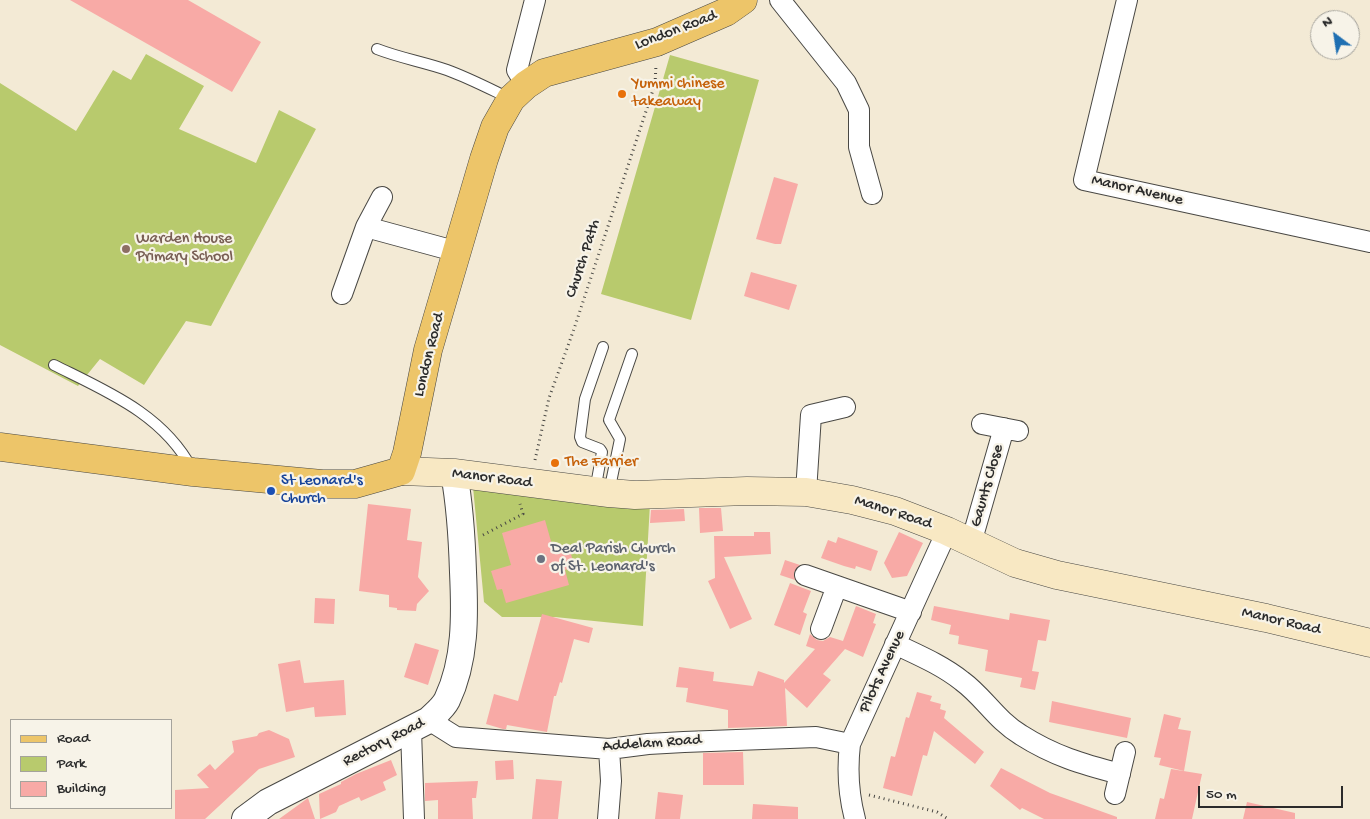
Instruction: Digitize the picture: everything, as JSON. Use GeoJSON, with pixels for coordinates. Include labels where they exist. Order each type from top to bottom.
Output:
{"type":"FeatureCollection","features":[{"type":"Feature","properties":{"kind":"main road","name":"London Road"},"geometry":{"type":"LineString","coordinates":[[401,471],[407,453],[428,350],[484,159],[495,127],[519,92],[544,73],[658,42],[726,12],[743,0]]}},
{"type":"Feature","properties":{"kind":"main road"},"geometry":{"type":"LineString","coordinates":[[0,447],[194,472],[322,484],[355,484],[401,471]]}},
{"type":"Feature","properties":{"kind":"main road","name":"Manor Road"},"geometry":{"type":"LineString","coordinates":[[401,471],[454,473],[602,493],[635,495],[747,491],[806,492],[852,500],[895,511],[947,531],[1015,563],[1058,575],[1266,618],[1370,643]]}},
{"type":"Feature","properties":{"kind":"street"},"geometry":{"type":"LineString","coordinates":[[519,92],[517,70],[535,0]]}},
{"type":"Feature","properties":{"kind":"street"},"geometry":{"type":"LineString","coordinates":[[780,0],[846,84],[859,110],[859,147],[872,194]]}},
{"type":"Feature","properties":{"kind":"street","name":"Manor Avenue"},"geometry":{"type":"LineString","coordinates":[[1127,0],[1084,180],[1370,242]]}},
{"type":"Feature","properties":{"kind":"street"},"geometry":{"type":"LineString","coordinates":[[342,294],[366,227],[382,197]]}},
{"type":"Feature","properties":{"kind":"street"},"geometry":{"type":"LineString","coordinates":[[366,227],[458,252]]}},
{"type":"Feature","properties":{"kind":"street"},"geometry":{"type":"LineString","coordinates":[[806,492],[804,414],[845,407]]}},
{"type":"Feature","properties":{"kind":"street","name":"Gaunts Close"},"geometry":{"type":"LineString","coordinates":[[971,543],[1011,430],[982,424]]}},
{"type":"Feature","properties":{"kind":"street","name":"Rectory Road"},"geometry":{"type":"LineString","coordinates":[[245,819],[268,802],[420,725],[446,702],[458,672],[463,638],[462,526],[454,473]]}},
{"type":"Feature","properties":{"kind":"street","name":"Pilots Avenue"},"geometry":{"type":"LineString","coordinates":[[854,819],[847,770],[850,744],[947,531]]}},
{"type":"Feature","properties":{"kind":"street"},"geometry":{"type":"LineString","coordinates":[[805,574],[911,612]]}},
{"type":"Feature","properties":{"kind":"street"},"geometry":{"type":"LineString","coordinates":[[821,629],[836,586]]}},
{"type":"Feature","properties":{"kind":"street"},"geometry":{"type":"LineString","coordinates":[[895,644],[943,668],[963,681],[1000,720],[1020,735],[1074,762],[1120,774]]}},
{"type":"Feature","properties":{"kind":"street"},"geometry":{"type":"LineString","coordinates":[[414,819],[420,725]]}},
{"type":"Feature","properties":{"kind":"street","name":"Addelam Road"},"geometry":{"type":"LineString","coordinates":[[420,725],[456,737],[609,749],[684,742],[816,737],[850,744]]}},
{"type":"Feature","properties":{"kind":"street"},"geometry":{"type":"LineString","coordinates":[[608,819],[612,781],[609,749]]}},
{"type":"Feature","properties":{"kind":"street"},"geometry":{"type":"LineString","coordinates":[[1115,794],[1125,752]]}},
{"type":"Feature","properties":{"kind":"lane"},"geometry":{"type":"LineString","coordinates":[[377,49],[400,58],[424,63],[519,92]]}},
{"type":"Feature","properties":{"kind":"lane"},"geometry":{"type":"LineString","coordinates":[[602,493],[602,452],[600,449],[582,442],[580,437],[585,399],[603,347]]}},
{"type":"Feature","properties":{"kind":"lane"},"geometry":{"type":"LineString","coordinates":[[602,493],[620,439],[609,420],[632,354]]}},
{"type":"Feature","properties":{"kind":"lane"},"geometry":{"type":"LineString","coordinates":[[54,365],[132,405],[177,445],[194,472]]}},
{"type":"Feature","properties":{"kind":"path","name":"Church Path"},"geometry":{"type":"LineString","coordinates":[[521,482],[655,84],[658,42]]}},
{"type":"Feature","properties":{"kind":"path"},"geometry":{"type":"LineString","coordinates":[[480,536],[523,514],[521,482]]}},
{"type":"Feature","properties":{"kind":"path"},"geometry":{"type":"LineString","coordinates":[[849,790],[937,812],[948,819]]}},
{"type":"Feature","properties":{"kind":"green space","name":"Warden House Primary School"},"geometry":{"type":"Polygon","coordinates":[[[146,54],[204,86],[179,129],[256,163],[279,110],[316,129],[211,326],[186,321],[144,385],[100,359],[78,386],[0,345],[0,83],[76,131],[113,70],[131,80],[146,54]]]}},
{"type":"Feature","properties":{"kind":"green space"},"geometry":{"type":"Polygon","coordinates":[[[670,55],[759,80],[691,320],[601,294],[670,55]]]}},
{"type":"Feature","properties":{"kind":"green space"},"geometry":{"type":"Polygon","coordinates":[[[473,487],[650,504],[643,626],[555,617],[502,617],[484,602],[473,487]]]}},
{"type":"Feature","properties":{"kind":"building"},"geometry":{"type":"Polygon","coordinates":[[[70,0],[188,0],[261,42],[232,92],[70,0]]]}},
{"type":"Feature","properties":{"kind":"building"},"geometry":{"type":"Polygon","coordinates":[[[774,177],[798,184],[781,244],[756,239],[774,177]]]}},
{"type":"Feature","properties":{"kind":"building"},"geometry":{"type":"Polygon","coordinates":[[[751,272],[797,285],[789,310],[744,296],[751,272]]]}},
{"type":"Feature","properties":{"kind":"building"},"geometry":{"type":"Polygon","coordinates":[[[368,504],[411,509],[407,540],[422,542],[418,577],[429,591],[417,604],[416,611],[397,610],[397,608],[389,607],[389,595],[359,591],[368,504]]]}},
{"type":"Feature","properties":{"kind":"building"},"geometry":{"type":"Polygon","coordinates":[[[699,508],[721,508],[723,531],[700,533],[699,508]]]}},
{"type":"Feature","properties":{"kind":"building"},"geometry":{"type":"Polygon","coordinates":[[[684,509],[685,521],[650,523],[651,510],[684,509]]]}},
{"type":"Feature","properties":{"kind":"building","name":"Deal Parish Church of St. Leonard's"},"geometry":{"type":"Polygon","coordinates":[[[545,520],[554,552],[569,548],[575,567],[565,570],[569,585],[506,603],[502,589],[497,590],[491,571],[511,565],[502,533],[545,520]]]}},
{"type":"Feature","properties":{"kind":"building"},"geometry":{"type":"Polygon","coordinates":[[[754,532],[770,532],[771,554],[724,557],[752,619],[730,629],[708,581],[715,578],[714,536],[754,536],[754,532]]]}},
{"type":"Feature","properties":{"kind":"building"},"geometry":{"type":"Polygon","coordinates":[[[899,532],[923,543],[907,576],[892,578],[884,563],[899,532]]]}},
{"type":"Feature","properties":{"kind":"building"},"geometry":{"type":"Polygon","coordinates":[[[838,537],[878,551],[871,571],[856,566],[855,569],[821,558],[828,540],[836,543],[838,537]]]}},
{"type":"Feature","properties":{"kind":"building"},"geometry":{"type":"Polygon","coordinates":[[[785,560],[800,565],[794,572],[795,580],[780,575],[785,560]]]}},
{"type":"Feature","properties":{"kind":"building"},"geometry":{"type":"Polygon","coordinates":[[[790,583],[811,591],[803,612],[807,614],[800,635],[774,625],[790,583]]]}},
{"type":"Feature","properties":{"kind":"building"},"geometry":{"type":"Polygon","coordinates":[[[315,598],[335,599],[334,624],[314,623],[315,598]]]}},
{"type":"Feature","properties":{"kind":"building"},"geometry":{"type":"Polygon","coordinates":[[[856,606],[876,614],[873,623],[876,624],[863,657],[845,649],[823,674],[831,680],[807,708],[785,688],[787,726],[728,728],[728,710],[686,702],[688,688],[676,687],[679,667],[714,672],[713,681],[753,686],[758,671],[784,680],[784,683],[815,649],[806,646],[810,634],[817,640],[823,641],[830,637],[843,641],[856,606]]]}},
{"type":"Feature","properties":{"kind":"building"},"geometry":{"type":"Polygon","coordinates":[[[934,606],[1009,620],[1010,613],[1050,620],[1046,641],[1038,640],[1032,671],[1039,672],[1035,690],[1020,687],[1022,678],[985,671],[988,650],[958,644],[959,636],[949,634],[951,625],[931,620],[934,606]]]}},
{"type":"Feature","properties":{"kind":"building"},"geometry":{"type":"Polygon","coordinates":[[[542,614],[593,628],[589,643],[574,639],[562,683],[560,682],[556,696],[554,696],[547,732],[507,725],[506,729],[503,729],[486,724],[494,694],[518,701],[542,614]]]}},
{"type":"Feature","properties":{"kind":"building"},"geometry":{"type":"Polygon","coordinates":[[[415,643],[439,650],[428,685],[404,677],[415,643]]]}},
{"type":"Feature","properties":{"kind":"building"},"geometry":{"type":"Polygon","coordinates":[[[300,660],[304,683],[344,680],[346,715],[315,717],[314,707],[286,712],[278,664],[300,660]]]}},
{"type":"Feature","properties":{"kind":"building"},"geometry":{"type":"Polygon","coordinates":[[[917,692],[932,696],[930,701],[941,704],[940,709],[946,711],[944,718],[984,752],[975,764],[934,731],[927,756],[923,755],[912,796],[883,788],[891,756],[895,757],[906,717],[909,718],[917,692]]]}},
{"type":"Feature","properties":{"kind":"building"},"geometry":{"type":"Polygon","coordinates":[[[1052,701],[1131,718],[1127,738],[1049,722],[1052,701]]]}},
{"type":"Feature","properties":{"kind":"building"},"geometry":{"type":"Polygon","coordinates":[[[1164,714],[1181,718],[1178,729],[1191,731],[1184,771],[1159,765],[1161,758],[1154,757],[1164,714]]]}},
{"type":"Feature","properties":{"kind":"building"},"geometry":{"type":"Polygon","coordinates":[[[269,730],[289,739],[295,757],[259,769],[205,819],[175,819],[175,790],[209,788],[197,775],[210,764],[215,770],[234,752],[232,741],[257,736],[259,733],[269,730]]]}},
{"type":"Feature","properties":{"kind":"building"},"geometry":{"type":"Polygon","coordinates":[[[743,752],[744,785],[703,785],[703,753],[743,752]]]}},
{"type":"Feature","properties":{"kind":"building"},"geometry":{"type":"Polygon","coordinates":[[[391,760],[397,775],[383,782],[386,790],[361,801],[359,797],[339,806],[336,812],[320,819],[319,794],[341,784],[341,782],[356,774],[391,760]]]}},
{"type":"Feature","properties":{"kind":"building"},"geometry":{"type":"Polygon","coordinates":[[[513,760],[514,779],[496,780],[495,761],[513,760]]]}},
{"type":"Feature","properties":{"kind":"building"},"geometry":{"type":"Polygon","coordinates":[[[1001,768],[1050,793],[1117,817],[1117,819],[1044,819],[1022,808],[1020,810],[990,786],[1001,768]]]}},
{"type":"Feature","properties":{"kind":"building"},"geometry":{"type":"Polygon","coordinates":[[[1171,769],[1202,774],[1192,819],[1155,819],[1160,798],[1164,799],[1171,769]]]}},
{"type":"Feature","properties":{"kind":"building"},"geometry":{"type":"Polygon","coordinates":[[[536,779],[562,781],[558,819],[532,819],[536,779]]]}},
{"type":"Feature","properties":{"kind":"building"},"geometry":{"type":"Polygon","coordinates":[[[478,781],[476,798],[472,798],[473,819],[438,819],[438,800],[425,801],[425,783],[478,781]]]}},
{"type":"Feature","properties":{"kind":"building"},"geometry":{"type":"Polygon","coordinates":[[[658,792],[683,795],[680,819],[655,819],[658,792]]]}},
{"type":"Feature","properties":{"kind":"building"},"geometry":{"type":"Polygon","coordinates":[[[308,798],[315,819],[279,819],[308,798]]]}},
{"type":"Feature","properties":{"kind":"building"},"geometry":{"type":"Polygon","coordinates":[[[1247,802],[1295,813],[1295,819],[1243,819],[1247,802]]]}},
{"type":"Feature","properties":{"kind":"building"},"geometry":{"type":"Polygon","coordinates":[[[753,804],[798,807],[798,819],[752,819],[753,804]]]}},
{"type":"Feature","properties":{"kind":"place","name":"Yummi chinese takeaway"},"geometry":{"type":"Point","coordinates":[622,94]}},
{"type":"Feature","properties":{"kind":"place","name":"Warden House Primary School"},"geometry":{"type":"Point","coordinates":[126,249]}},
{"type":"Feature","properties":{"kind":"place","name":"The Farrier"},"geometry":{"type":"Point","coordinates":[555,463]}},
{"type":"Feature","properties":{"kind":"place","name":"St Leonard's Church"},"geometry":{"type":"Point","coordinates":[271,491]}},
{"type":"Feature","properties":{"kind":"place","name":"Deal Parish Church of St. Leonard's"},"geometry":{"type":"Point","coordinates":[541,559]}}]}
